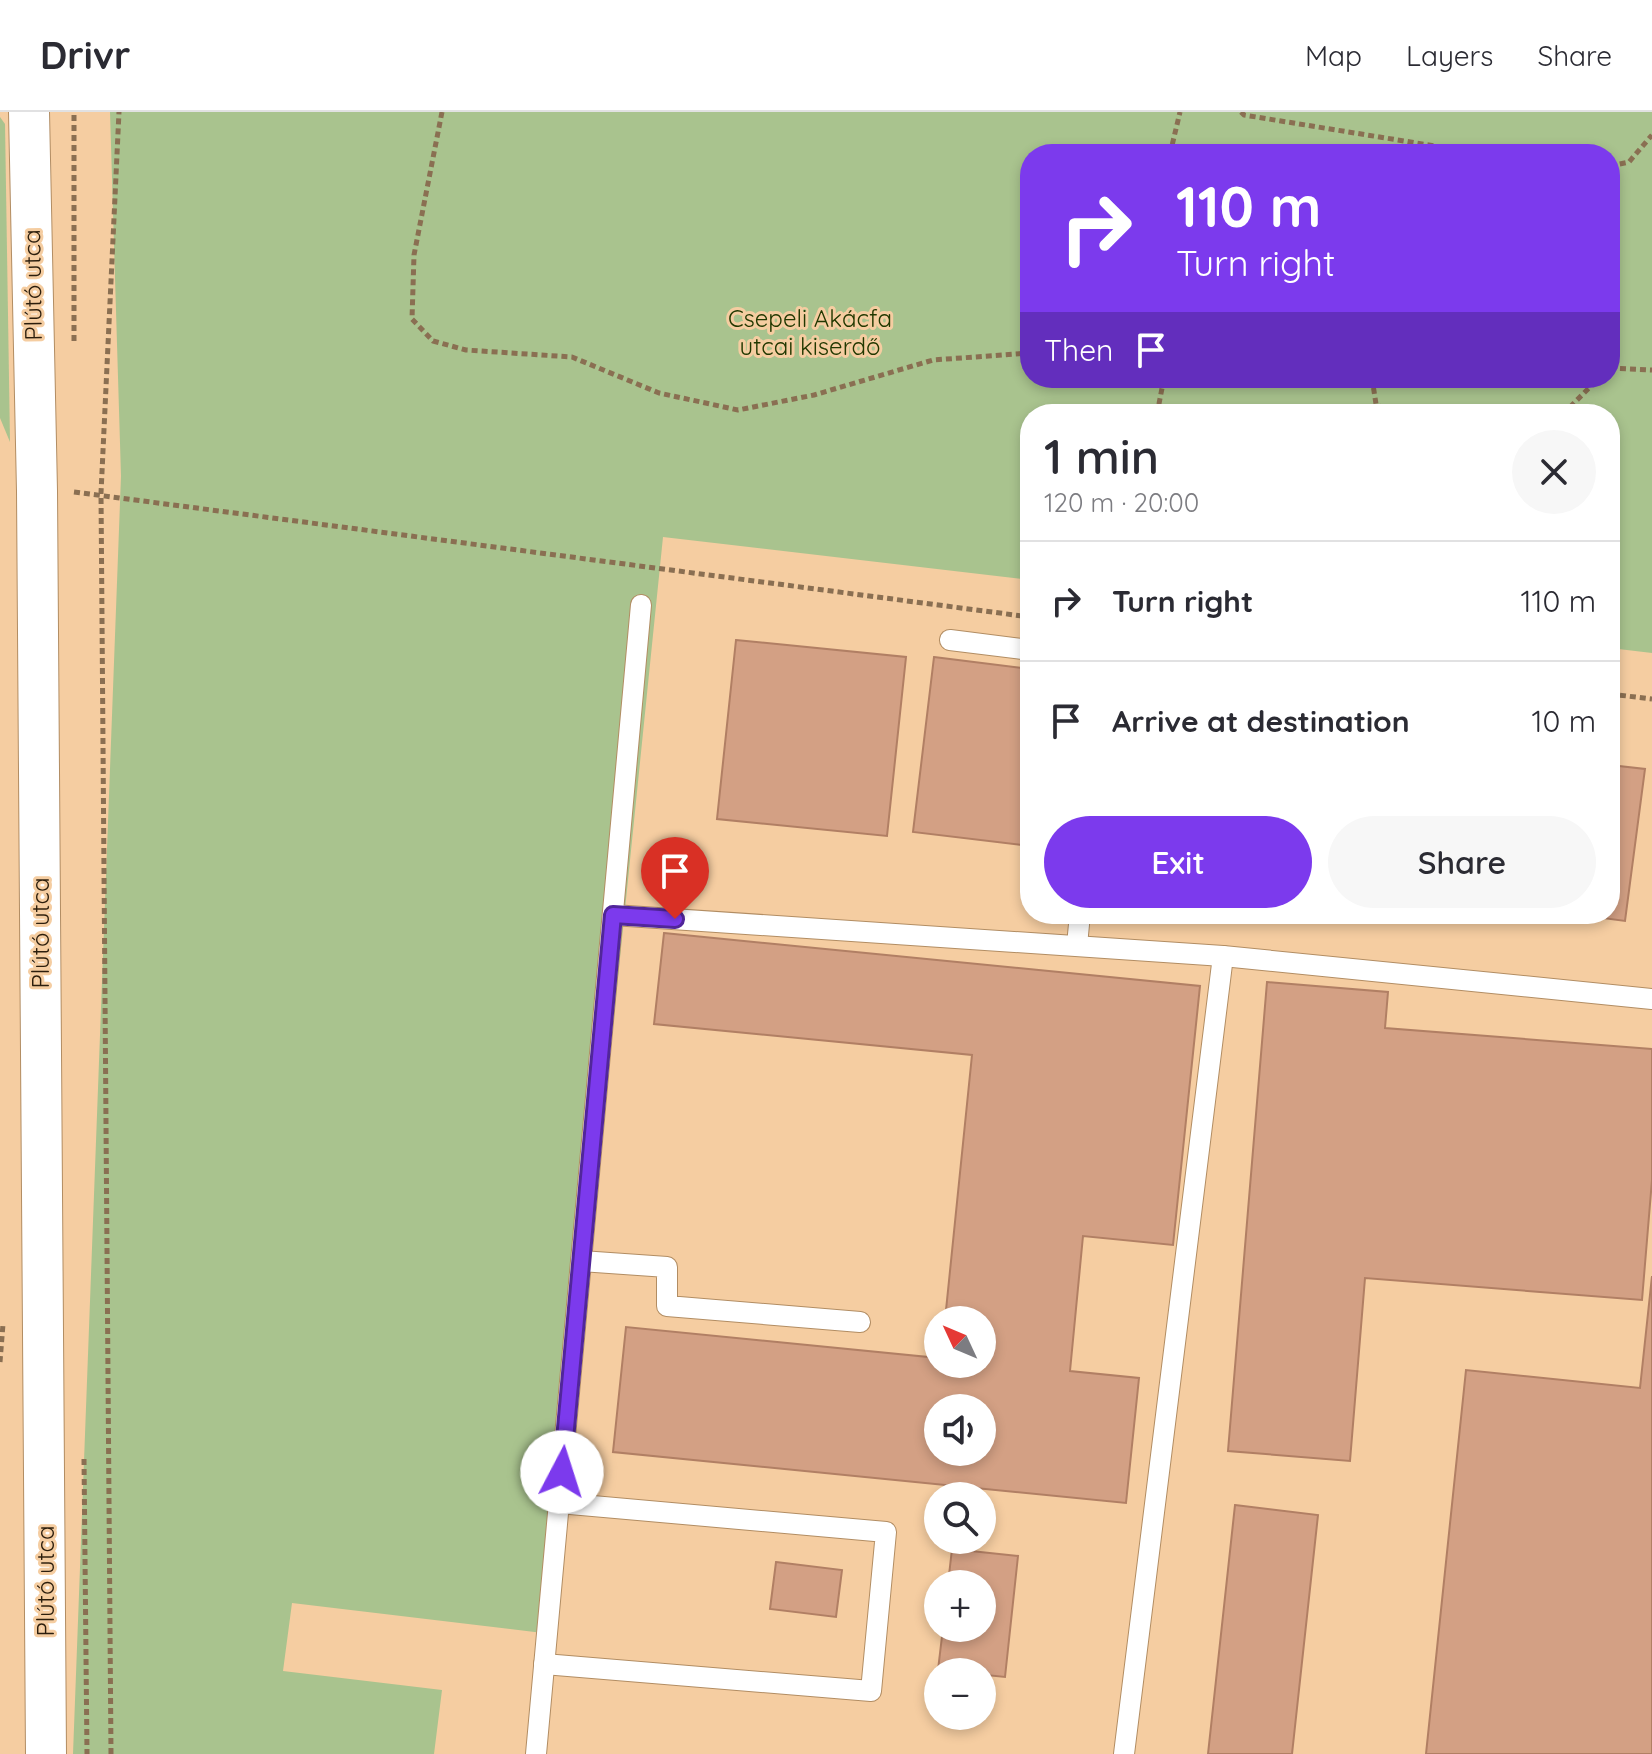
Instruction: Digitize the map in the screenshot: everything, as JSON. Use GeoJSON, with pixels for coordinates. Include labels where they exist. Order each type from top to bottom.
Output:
{"type":"FeatureCollection","features":[{"type":"Feature","properties":{"kind":"street","name":"Plútó utca"},"geometry":{"type":"LineString","coordinates":[[29,112],[37,491],[46,1754]]}},
{"type":"Feature","properties":{"kind":"lane"},"geometry":{"type":"LineString","coordinates":[[536,1754],[641,605]]}},
{"type":"Feature","properties":{"kind":"lane"},"geometry":{"type":"LineString","coordinates":[[950,640],[1020,649]]}},
{"type":"Feature","properties":{"kind":"lane"},"geometry":{"type":"LineString","coordinates":[[613,915],[1223,956],[1652,999]]}},
{"type":"Feature","properties":{"kind":"lane"},"geometry":{"type":"LineString","coordinates":[[1077,945],[1079,924]]}},
{"type":"Feature","properties":{"kind":"lane"},"geometry":{"type":"LineString","coordinates":[[1124,1754],[1223,956]]}},
{"type":"Feature","properties":{"kind":"lane"},"geometry":{"type":"LineString","coordinates":[[581,1261],[667,1267],[667,1306],[860,1322]]}},
{"type":"Feature","properties":{"kind":"lane"},"geometry":{"type":"LineString","coordinates":[[544,1664],[871,1691],[886,1532],[559,1503]]}},
{"type":"Feature","properties":{"kind":"path"},"geometry":{"type":"LineString","coordinates":[[111,1754],[101,493],[119,112]]}},
{"type":"Feature","properties":{"kind":"path"},"geometry":{"type":"LineString","coordinates":[[442,112],[414,255],[412,319],[433,341],[466,350],[572,357],[659,393],[738,410],[814,395],[933,360],[1020,354]]}},
{"type":"Feature","properties":{"kind":"path"},"geometry":{"type":"LineString","coordinates":[[1172,144],[1180,112]]}},
{"type":"Feature","properties":{"kind":"path"},"geometry":{"type":"LineString","coordinates":[[1241,112],[1244,115],[1422,144]]}},
{"type":"Feature","properties":{"kind":"path"},"geometry":{"type":"LineString","coordinates":[[1620,164],[1629,162],[1652,135]]}},
{"type":"Feature","properties":{"kind":"path"},"geometry":{"type":"LineString","coordinates":[[1620,368],[1652,370]]}},
{"type":"Feature","properties":{"kind":"path"},"geometry":{"type":"LineString","coordinates":[[1573,404],[1589,388]]}},
{"type":"Feature","properties":{"kind":"path"},"geometry":{"type":"LineString","coordinates":[[37,491],[101,493],[1020,616]]}},
{"type":"Feature","properties":{"kind":"path"},"geometry":{"type":"LineString","coordinates":[[1620,695],[1652,699]]}},
{"type":"Feature","properties":{"kind":"green space","name":"Csepeli Akácfa utcai kiserdő"},"geometry":{"type":"Polygon","coordinates":[[[110,112],[1652,112],[1652,653],[1620,649],[1620,404],[1020,404],[1020,579],[663,537],[551,1634],[292,1603],[283,1671],[442,1690],[434,1754],[73,1754],[121,476],[110,112]]]}},
{"type":"Feature","properties":{"kind":"green space"},"geometry":{"type":"Polygon","coordinates":[[[0,117],[5,124],[10,442],[0,418],[0,117]]]}},
{"type":"Feature","properties":{"kind":"building"},"geometry":{"type":"Polygon","coordinates":[[[736,640],[906,657],[887,836],[717,819],[736,640]]]}},
{"type":"Feature","properties":{"kind":"building"},"geometry":{"type":"Polygon","coordinates":[[[934,657],[1020,668],[1020,845],[913,832],[934,657]]]}},
{"type":"Feature","properties":{"kind":"building"},"geometry":{"type":"Polygon","coordinates":[[[1620,766],[1645,769],[1625,921],[1620,920],[1620,766]]]}},
{"type":"Feature","properties":{"kind":"building"},"geometry":{"type":"Polygon","coordinates":[[[664,933],[1200,986],[1173,1245],[1083,1236],[1070,1371],[1139,1378],[1126,1503],[996,1490],[996,1482],[924,1483],[613,1452],[626,1327],[924,1357],[924,1378],[996,1378],[996,1306],[946,1306],[972,1055],[654,1024],[664,933]]]}},
{"type":"Feature","properties":{"kind":"building"},"geometry":{"type":"Polygon","coordinates":[[[1267,982],[1388,992],[1385,1028],[1652,1049],[1652,1180],[1642,1300],[1365,1278],[1350,1461],[1228,1451],[1267,982]]]}},
{"type":"Feature","properties":{"kind":"building"},"geometry":{"type":"Polygon","coordinates":[[[1652,1276],[1652,1754],[1426,1754],[1466,1370],[1640,1388],[1652,1276]]]}},
{"type":"Feature","properties":{"kind":"building"},"geometry":{"type":"Polygon","coordinates":[[[1235,1505],[1318,1515],[1292,1754],[1208,1754],[1235,1505]]]}},
{"type":"Feature","properties":{"kind":"building"},"geometry":{"type":"Polygon","coordinates":[[[951,1554],[1018,1556],[1005,1677],[996,1676],[996,1658],[939,1658],[941,1642],[996,1642],[996,1570],[950,1570],[951,1554]]]}},
{"type":"Feature","properties":{"kind":"building"},"geometry":{"type":"Polygon","coordinates":[[[776,1562],[842,1570],[836,1617],[770,1609],[776,1562]]]}},
{"type":"Feature","properties":{"kind":"route"},"geometry":{"type":"LineString","coordinates":[[562,1472],[613,915],[675,919]]}}]}
